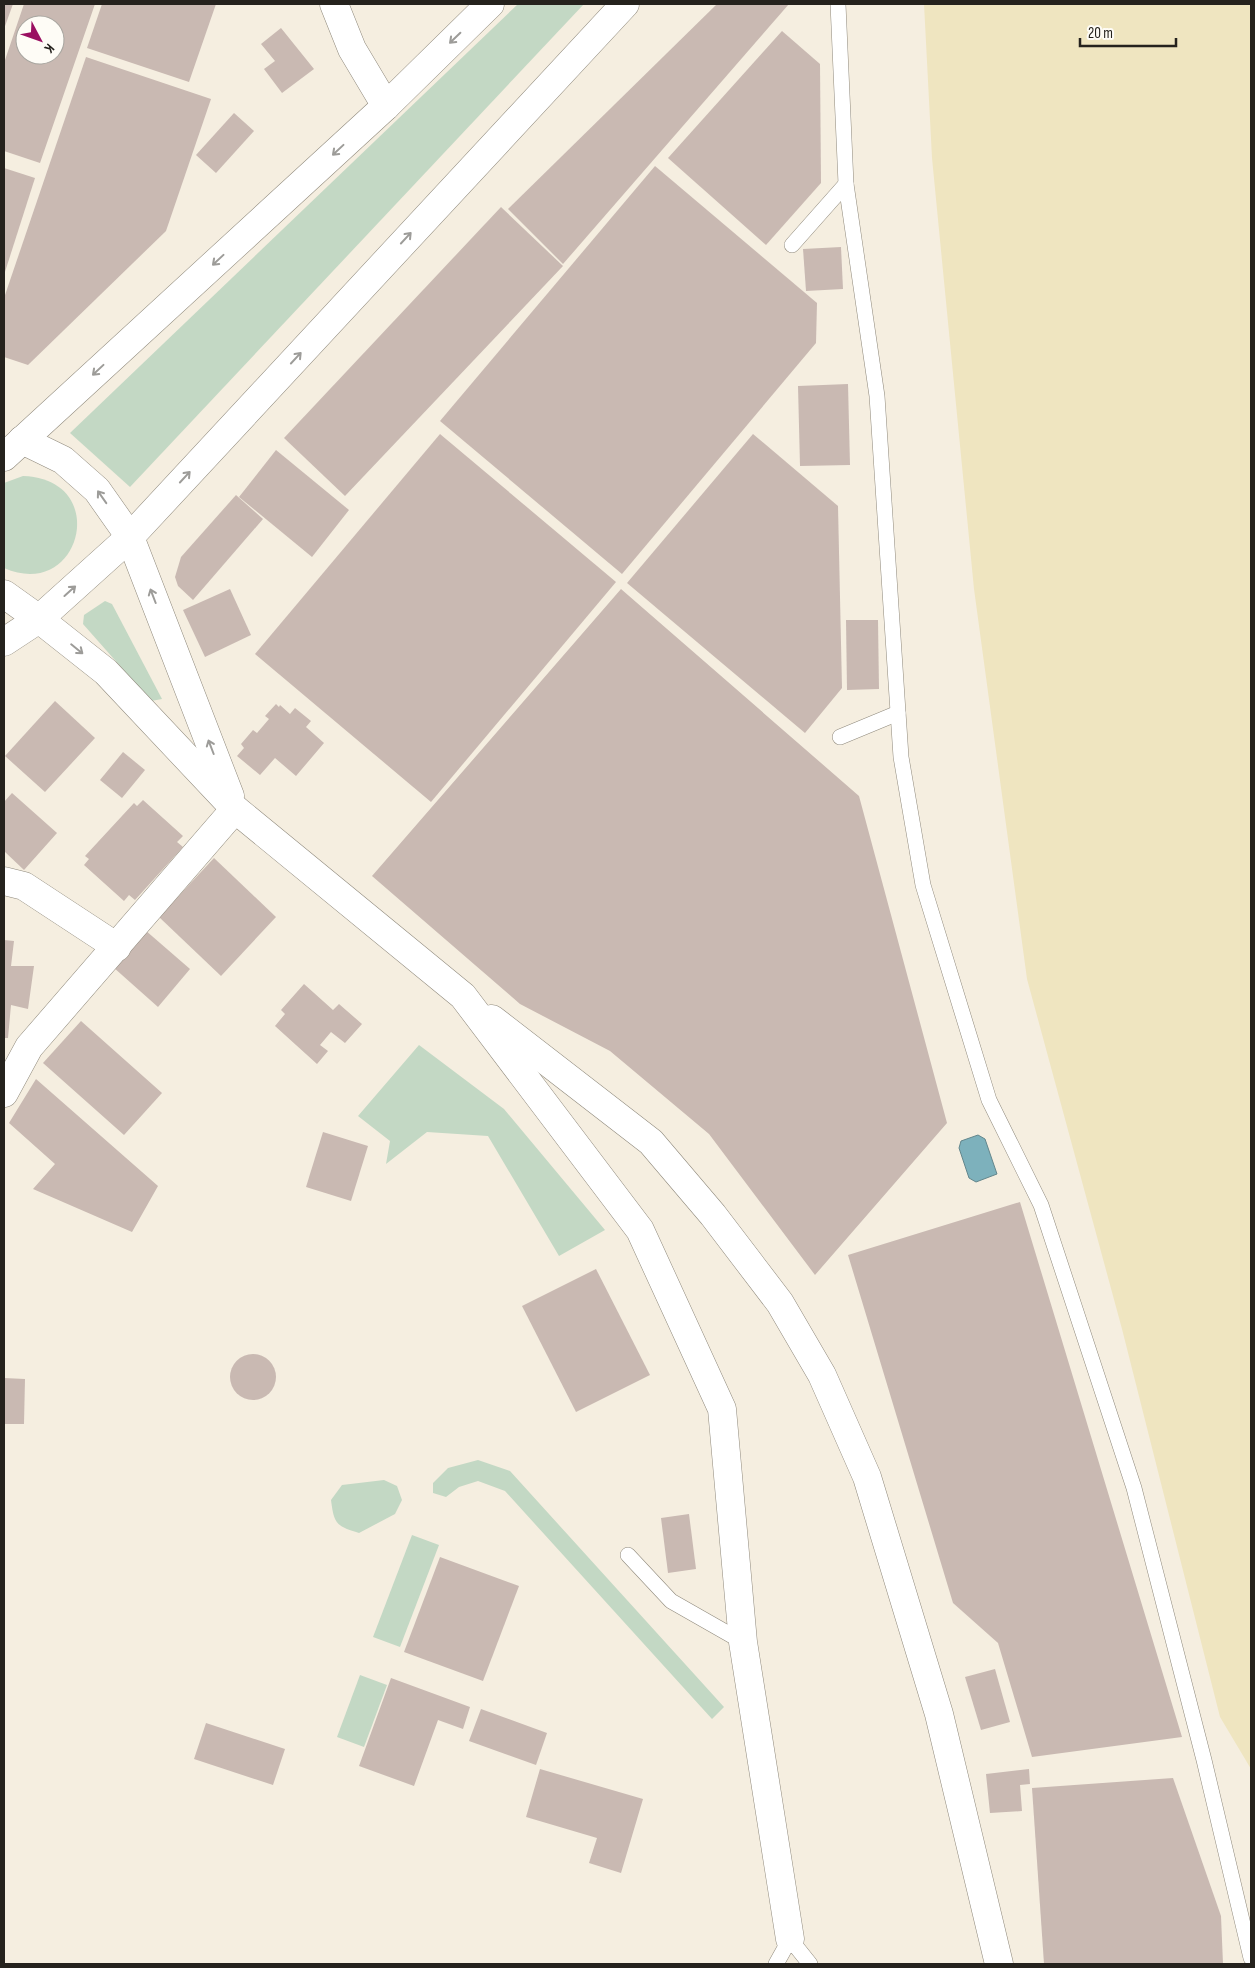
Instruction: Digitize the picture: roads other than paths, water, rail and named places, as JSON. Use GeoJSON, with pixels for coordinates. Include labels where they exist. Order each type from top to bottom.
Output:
{"type":"FeatureCollection","features":[{"type":"Feature","properties":{"kind":"main road"},"geometry":{"type":"LineString","coordinates":[[334,4],[352,49],[386,106]]}},
{"type":"Feature","properties":{"kind":"main road"},"geometry":{"type":"LineString","coordinates":[[13,448],[386,106],[490,4]]}},
{"type":"Feature","properties":{"kind":"main road"},"geometry":{"type":"LineString","coordinates":[[4,642],[38,619],[130,537],[625,4]]}},
{"type":"Feature","properties":{"kind":"main road"},"geometry":{"type":"LineString","coordinates":[[13,448],[63,460],[97,490],[130,537],[235,809]]}},
{"type":"Feature","properties":{"kind":"main road"},"geometry":{"type":"LineString","coordinates":[[4,594],[106,672],[235,809],[463,996],[651,1142],[714,1215],[780,1303],[822,1375],[867,1477],[939,1714],[999,1964]]}},
{"type":"Feature","properties":{"kind":"main road"},"geometry":{"type":"LineString","coordinates":[[4,1093],[29,1047],[235,809]]}},
{"type":"Feature","properties":{"kind":"main road"},"geometry":{"type":"LineString","coordinates":[[4,881],[24,886],[116,947]]}},
{"type":"Feature","properties":{"kind":"main road"},"geometry":{"type":"LineString","coordinates":[[463,996],[640,1230],[722,1409],[743,1642],[790,1939]]}},
{"type":"Feature","properties":{"kind":"lane"},"geometry":{"type":"LineString","coordinates":[[838,4],[846,184],[877,396],[902,757],[923,885],[989,1100],[1040,1205],[1134,1488],[1204,1760],[1251,1958]]}},
{"type":"Feature","properties":{"kind":"lane"},"geometry":{"type":"LineString","coordinates":[[792,245],[846,184]]}},
{"type":"Feature","properties":{"kind":"lane"},"geometry":{"type":"LineString","coordinates":[[840,738],[898,713]]}},
{"type":"Feature","properties":{"kind":"lane"},"geometry":{"type":"LineString","coordinates":[[628,1555],[671,1601],[743,1642]]}},
{"type":"Feature","properties":{"kind":"lane"},"geometry":{"type":"LineString","coordinates":[[776,1964],[790,1939],[810,1964]]}},
{"type":"Feature","properties":{"kind":"water"},"geometry":{"type":"Polygon","coordinates":[[[978,1135],[985,1139],[997,1174],[976,1182],[969,1178],[959,1148],[961,1141],[978,1135]]]}}]}
